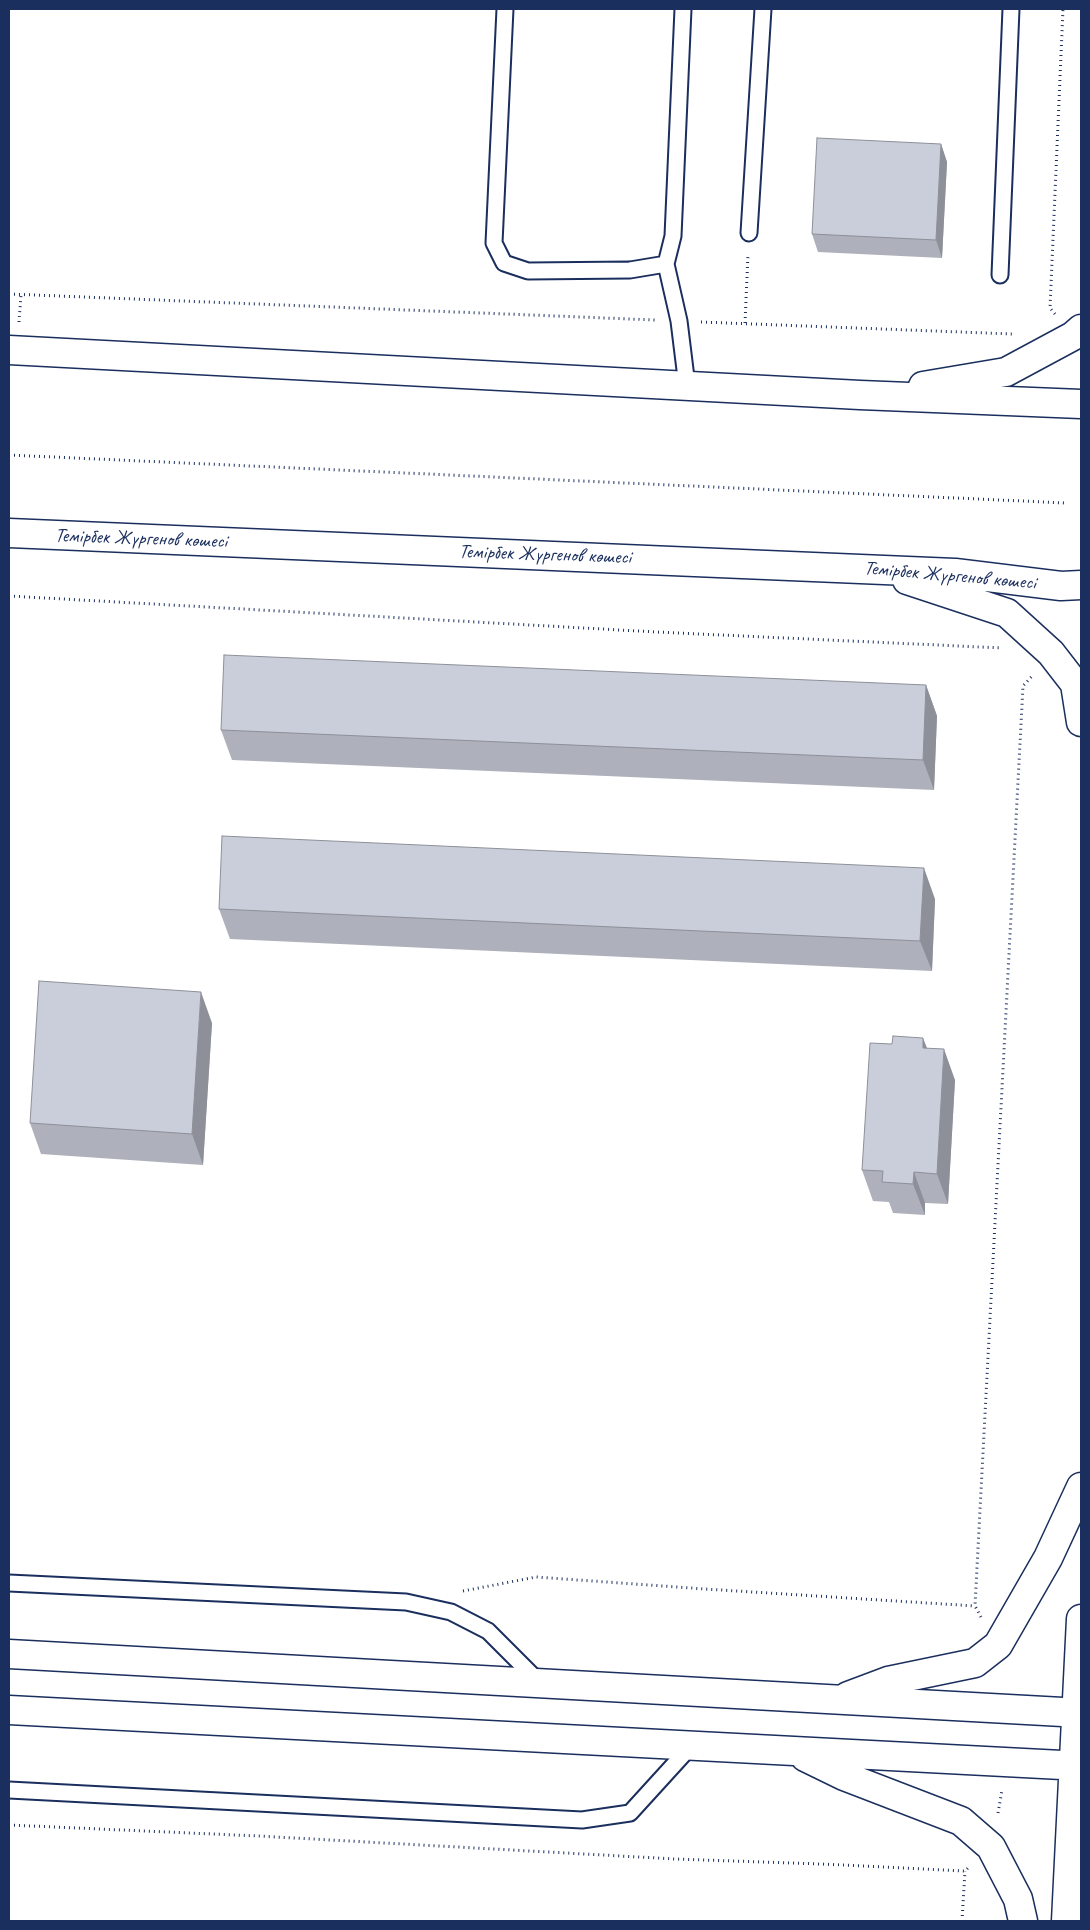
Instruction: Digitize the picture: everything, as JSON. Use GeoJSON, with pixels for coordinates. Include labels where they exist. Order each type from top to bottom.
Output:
{"type":"FeatureCollection","features":[{"type":"Feature","properties":{"kind":"main road"},"geometry":{"type":"LineString","coordinates":[[860,395],[1006,372],[1073,336],[1081,328]]}},
{"type":"Feature","properties":{"kind":"main road"},"geometry":{"type":"LineString","coordinates":[[9,350],[860,395],[1081,404]]}},
{"type":"Feature","properties":{"kind":"main road","name":"Темірбек Жүргенов көшесі"},"geometry":{"type":"LineString","coordinates":[[9,533],[875,569],[954,573],[1061,586],[1081,586]]}},
{"type":"Feature","properties":{"kind":"main road"},"geometry":{"type":"LineString","coordinates":[[875,569],[1008,613],[1051,653],[1074,684],[1081,722]]}},
{"type":"Feature","properties":{"kind":"main road"},"geometry":{"type":"LineString","coordinates":[[837,1700],[888,1681],[975,1663],[998,1645],[1048,1558],[1081,1487]]}},
{"type":"Feature","properties":{"kind":"main road"},"geometry":{"type":"LineString","coordinates":[[1066,1921],[1078,1766],[1081,1620]]}},
{"type":"Feature","properties":{"kind":"main road"},"geometry":{"type":"LineString","coordinates":[[9,1654],[1079,1713]]}},
{"type":"Feature","properties":{"kind":"main road"},"geometry":{"type":"LineString","coordinates":[[9,1710],[1078,1766]]}},
{"type":"Feature","properties":{"kind":"main road"},"geometry":{"type":"LineString","coordinates":[[792,1751],[844,1776],[961,1821],[991,1847],[1018,1899],[1023,1921]]}},
{"type":"Feature","properties":{"kind":"lane"},"geometry":{"type":"LineString","coordinates":[[505,9],[494,243],[504,263],[528,271],[630,270],[666,264]]}},
{"type":"Feature","properties":{"kind":"lane"},"geometry":{"type":"LineString","coordinates":[[683,9],[673,236],[666,264],[679,321],[686,386]]}},
{"type":"Feature","properties":{"kind":"lane"},"geometry":{"type":"LineString","coordinates":[[749,233],[763,9]]}},
{"type":"Feature","properties":{"kind":"lane"},"geometry":{"type":"LineString","coordinates":[[1000,275],[1011,9]]}},
{"type":"Feature","properties":{"kind":"lane"},"geometry":{"type":"LineString","coordinates":[[9,1583],[406,1602],[451,1612],[488,1631],[540,1683]]}},
{"type":"Feature","properties":{"kind":"lane"},"geometry":{"type":"LineString","coordinates":[[9,1790],[582,1820],[630,1813],[691,1746]]}},
{"type":"Feature","properties":{"kind":"path"},"geometry":{"type":"LineString","coordinates":[[745,323],[749,233]]}},
{"type":"Feature","properties":{"kind":"path"},"geometry":{"type":"LineString","coordinates":[[9,456],[1066,503]]}},
{"type":"Feature","properties":{"kind":"path"},"geometry":{"type":"LineString","coordinates":[[9,596],[1000,648],[1051,653]]}},
{"type":"Feature","properties":{"kind":"path"},"geometry":{"type":"LineString","coordinates":[[998,1645],[974,1606],[1023,686],[1051,653]]}},
{"type":"Feature","properties":{"kind":"path"},"geometry":{"type":"LineString","coordinates":[[462,1591],[536,1576],[705,1590],[974,1606]]}},
{"type":"Feature","properties":{"kind":"path"},"geometry":{"type":"LineString","coordinates":[[9,1825],[675,1859],[964,1871],[991,1847],[1007,1762]]}},
{"type":"Feature","properties":{"kind":"path"},"geometry":{"type":"LineString","coordinates":[[962,1921],[964,1871]]}},
{"type":"Feature","properties":{"kind":"building"},"geometry":{"type":"Polygon","coordinates":[[[817,138],[941,144],[936,240],[812,234],[817,138]]]}},
{"type":"Feature","properties":{"kind":"building"},"geometry":{"type":"Polygon","coordinates":[[[224,655],[926,685],[923,760],[221,730],[224,655]]]}},
{"type":"Feature","properties":{"kind":"building"},"geometry":{"type":"Polygon","coordinates":[[[222,836],[924,868],[920,941],[219,909],[222,836]]]}},
{"type":"Feature","properties":{"kind":"building"},"geometry":{"type":"Polygon","coordinates":[[[39,981],[201,992],[192,1134],[30,1123],[39,981]]]}},
{"type":"Feature","properties":{"kind":"building"},"geometry":{"type":"Polygon","coordinates":[[[893,1036],[923,1038],[923,1048],[944,1049],[937,1174],[914,1172],[913,1184],[882,1182],[883,1171],[862,1170],[870,1043],[892,1044],[893,1036]]]}}]}
